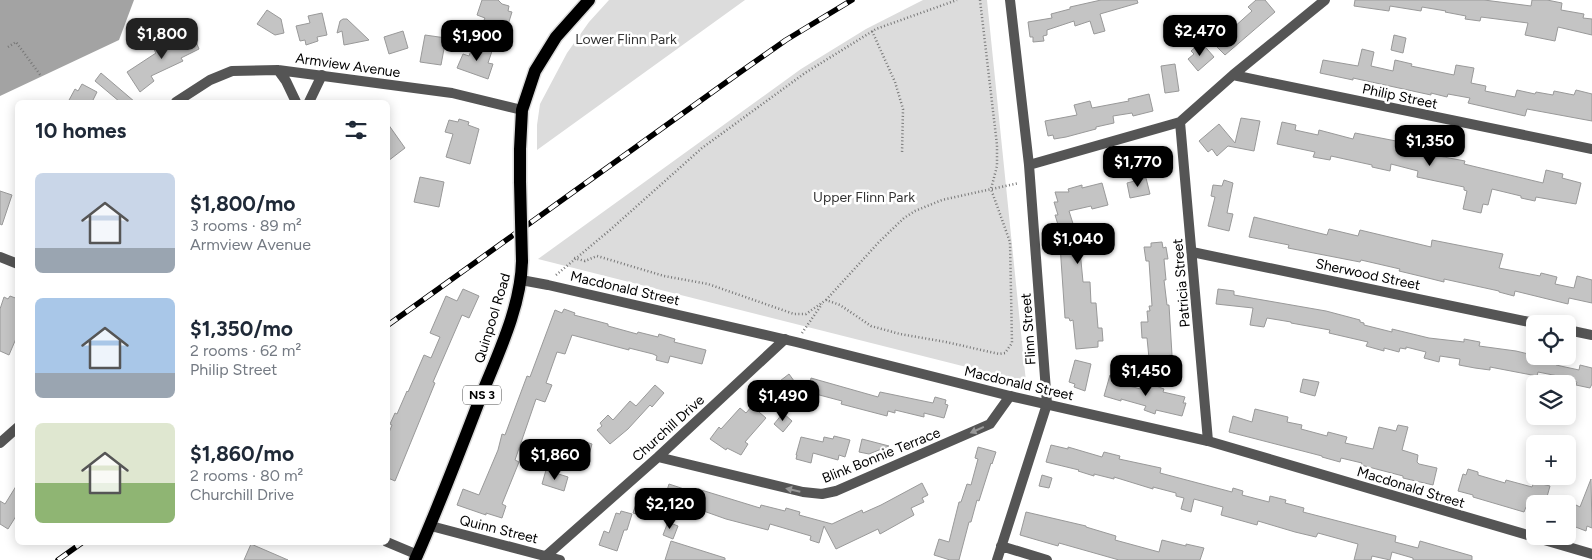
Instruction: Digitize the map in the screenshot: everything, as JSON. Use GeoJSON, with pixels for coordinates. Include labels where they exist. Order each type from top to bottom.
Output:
{"type":"FeatureCollection","features":[{"type":"Feature","properties":{"kind":"main road","name":"Quinpool Road"},"geometry":{"type":"LineString","coordinates":[[416,557],[431,526],[504,339],[521,280],[520,149],[522,110],[535,71],[556,37],[589,0]]}},
{"type":"Feature","properties":{"kind":"street","name":"Flinn Street"},"geometry":{"type":"LineString","coordinates":[[997,560],[1047,404],[1029,165],[1010,0]]}},
{"type":"Feature","properties":{"kind":"street"},"geometry":{"type":"LineString","coordinates":[[1029,165],[1180,122],[1233,75],[1325,0]]}},
{"type":"Feature","properties":{"kind":"street","name":"Armview Avenue"},"geometry":{"type":"LineString","coordinates":[[179,100],[210,80],[232,71],[278,70],[452,93],[522,110]]}},
{"type":"Feature","properties":{"kind":"street"},"geometry":{"type":"LineString","coordinates":[[278,70],[286,81],[295,100]]}},
{"type":"Feature","properties":{"kind":"street"},"geometry":{"type":"LineString","coordinates":[[310,100],[322,75]]}},
{"type":"Feature","properties":{"kind":"street","name":"Philip Street"},"geometry":{"type":"LineString","coordinates":[[1233,75],[1592,149]]}},
{"type":"Feature","properties":{"kind":"street","name":"Patricia Street"},"geometry":{"type":"LineString","coordinates":[[1180,122],[1208,441]]}},
{"type":"Feature","properties":{"kind":"street","name":"Sherwood Street"},"geometry":{"type":"LineString","coordinates":[[1192,252],[1526,321]]}},
{"type":"Feature","properties":{"kind":"street"},"geometry":{"type":"LineString","coordinates":[[0,257],[15,263]]}},
{"type":"Feature","properties":{"kind":"street","name":"Macdonald Street"},"geometry":{"type":"LineString","coordinates":[[521,280],[548,284],[785,339],[1010,396],[1208,441],[1592,554]]}},
{"type":"Feature","properties":{"kind":"street"},"geometry":{"type":"LineString","coordinates":[[1576,332],[1592,335]]}},
{"type":"Feature","properties":{"kind":"street","name":"Churchill Drive"},"geometry":{"type":"LineString","coordinates":[[546,556],[658,457],[785,339]]}},
{"type":"Feature","properties":{"kind":"street","name":"Blink Bonnie Terrace"},"geometry":{"type":"LineString","coordinates":[[658,457],[803,492],[822,494],[836,491],[990,424],[1010,396]]}},
{"type":"Feature","properties":{"kind":"street"},"geometry":{"type":"LineString","coordinates":[[0,443],[15,430]]}},
{"type":"Feature","properties":{"kind":"street","name":"Quinn Street"},"geometry":{"type":"LineString","coordinates":[[431,526],[560,560]]}},
{"type":"Feature","properties":{"kind":"street"},"geometry":{"type":"LineString","coordinates":[[390,544],[416,557]]}},
{"type":"Feature","properties":{"kind":"street"},"geometry":{"type":"LineString","coordinates":[[1002,546],[1047,560]]}},
{"type":"Feature","properties":{"kind":"path"},"geometry":{"type":"LineString","coordinates":[[548,284],[558,272],[610,230],[702,148],[805,73],[872,32],[957,0]]}},
{"type":"Feature","properties":{"kind":"path"},"geometry":{"type":"LineString","coordinates":[[826,300],[840,305],[871,326],[900,334],[999,354],[1009,350],[1012,343],[1010,242],[991,189],[997,166],[997,145],[980,0]]}},
{"type":"Feature","properties":{"kind":"path"},"geometry":{"type":"LineString","coordinates":[[872,32],[895,82],[903,109],[902,154]]}},
{"type":"Feature","properties":{"kind":"path"},"geometry":{"type":"LineString","coordinates":[[8,47],[16,42],[41,76]]}},
{"type":"Feature","properties":{"kind":"path"},"geometry":{"type":"LineString","coordinates":[[796,342],[826,300],[879,242],[904,218],[915,211],[942,200],[1030,181]]}},
{"type":"Feature","properties":{"kind":"path"},"geometry":{"type":"LineString","coordinates":[[574,258],[585,260],[597,256],[664,276],[708,284],[794,314],[806,314],[826,300]]}},
{"type":"Feature","properties":{"kind":"green space","name":"Lower Flinn Park"},"geometry":{"type":"Polygon","coordinates":[[[609,0],[745,0],[537,150],[537,125],[540,104],[567,53],[589,22],[609,0]]]}},
{"type":"Feature","properties":{"kind":"green space","name":"Upper Flinn Park"},"geometry":{"type":"Polygon","coordinates":[[[923,0],[987,0],[1026,382],[538,259],[801,69],[866,29],[923,0]]]}},
{"type":"Feature","properties":{"kind":"shaded area"},"geometry":{"type":"Polygon","coordinates":[[[0,0],[134,0],[119,40],[0,96],[0,0]]]}},
{"type":"Feature","properties":{"kind":"building"},"geometry":{"type":"Polygon","coordinates":[[[482,0],[498,0],[502,4],[509,6],[508,11],[512,12],[507,28],[484,20],[485,18],[477,15],[482,0]]]}},
{"type":"Feature","properties":{"kind":"building"},"geometry":{"type":"Polygon","coordinates":[[[1101,0],[1137,0],[1138,3],[1100,14],[1105,31],[1094,34],[1090,21],[1075,26],[1074,21],[1047,30],[1047,35],[1043,36],[1044,41],[1033,42],[1033,37],[1030,37],[1028,22],[1052,18],[1051,14],[1070,9],[1070,7],[1101,0]]]}},
{"type":"Feature","properties":{"kind":"building"},"geometry":{"type":"Polygon","coordinates":[[[1256,0],[1265,0],[1275,12],[1225,55],[1216,46],[1252,11],[1248,7],[1256,0]]]}},
{"type":"Feature","properties":{"kind":"building"},"geometry":{"type":"Polygon","coordinates":[[[1355,0],[1484,0],[1531,6],[1532,0],[1547,0],[1562,3],[1561,10],[1584,14],[1583,18],[1592,19],[1592,35],[1558,27],[1555,41],[1525,35],[1528,23],[1481,17],[1480,21],[1465,19],[1466,16],[1422,7],[1421,11],[1390,6],[1389,11],[1354,6],[1355,0]]]}},
{"type":"Feature","properties":{"kind":"building"},"geometry":{"type":"Polygon","coordinates":[[[267,10],[281,19],[284,33],[275,35],[257,24],[267,10]]]}},
{"type":"Feature","properties":{"kind":"building"},"geometry":{"type":"Polygon","coordinates":[[[322,13],[327,35],[317,37],[318,41],[306,45],[305,40],[300,41],[296,26],[310,23],[308,16],[322,13]]]}},
{"type":"Feature","properties":{"kind":"building"},"geometry":{"type":"Polygon","coordinates":[[[347,19],[369,40],[344,45],[342,31],[337,33],[340,21],[347,19]]]}},
{"type":"Feature","properties":{"kind":"building"},"geometry":{"type":"Polygon","coordinates":[[[403,31],[408,48],[389,54],[384,37],[403,31]]]}},
{"type":"Feature","properties":{"kind":"building"},"geometry":{"type":"Polygon","coordinates":[[[181,35],[183,40],[185,39],[186,41],[194,37],[199,49],[181,58],[183,61],[151,76],[154,81],[140,92],[127,72],[156,53],[153,48],[181,35]]]}},
{"type":"Feature","properties":{"kind":"building"},"geometry":{"type":"Polygon","coordinates":[[[425,35],[446,38],[441,65],[420,62],[425,35]]]}},
{"type":"Feature","properties":{"kind":"building"},"geometry":{"type":"Polygon","coordinates":[[[1394,35],[1406,38],[1403,53],[1391,50],[1394,35]]]}},
{"type":"Feature","properties":{"kind":"building"},"geometry":{"type":"Polygon","coordinates":[[[1201,42],[1214,57],[1198,71],[1188,59],[1194,54],[1191,51],[1201,42]]]}},
{"type":"Feature","properties":{"kind":"building"},"geometry":{"type":"Polygon","coordinates":[[[473,45],[492,51],[488,63],[493,64],[488,79],[457,68],[463,54],[469,56],[473,45]]]}},
{"type":"Feature","properties":{"kind":"building"},"geometry":{"type":"Polygon","coordinates":[[[1362,49],[1374,52],[1371,66],[1393,71],[1395,60],[1412,64],[1411,66],[1454,75],[1456,65],[1474,68],[1471,83],[1486,86],[1485,91],[1515,97],[1517,90],[1535,94],[1536,92],[1553,95],[1554,91],[1574,95],[1576,90],[1592,94],[1592,121],[1527,109],[1525,116],[1468,103],[1470,98],[1448,94],[1447,97],[1431,93],[1431,95],[1353,78],[1353,80],[1320,73],[1323,60],[1358,66],[1362,49]]]}},
{"type":"Feature","properties":{"kind":"building"},"geometry":{"type":"Polygon","coordinates":[[[1175,64],[1179,91],[1165,93],[1161,66],[1175,64]]]}},
{"type":"Feature","properties":{"kind":"building"},"geometry":{"type":"Polygon","coordinates":[[[101,73],[133,100],[118,100],[95,81],[101,73]]]}},
{"type":"Feature","properties":{"kind":"building"},"geometry":{"type":"Polygon","coordinates":[[[82,84],[97,92],[93,100],[69,100],[75,89],[78,91],[82,84]]]}},
{"type":"Feature","properties":{"kind":"building"},"geometry":{"type":"Polygon","coordinates":[[[1149,94],[1153,111],[1133,116],[1132,113],[1113,116],[1114,123],[1066,137],[1054,139],[1053,135],[1048,136],[1045,121],[1077,115],[1074,105],[1090,101],[1092,108],[1129,101],[1128,99],[1149,94]]]}},
{"type":"Feature","properties":{"kind":"building"},"geometry":{"type":"Polygon","coordinates":[[[1241,118],[1260,121],[1254,151],[1228,146],[1217,156],[1212,149],[1208,152],[1199,141],[1219,124],[1235,143],[1241,118]]]}},
{"type":"Feature","properties":{"kind":"building"},"geometry":{"type":"Polygon","coordinates":[[[459,119],[469,122],[468,125],[479,129],[470,164],[446,157],[453,134],[445,132],[449,120],[458,122],[459,119]]]}},
{"type":"Feature","properties":{"kind":"building"},"geometry":{"type":"Polygon","coordinates":[[[1282,122],[1296,125],[1295,130],[1318,135],[1319,130],[1353,139],[1355,133],[1396,141],[1413,145],[1412,151],[1465,161],[1464,164],[1543,183],[1546,170],[1563,174],[1562,178],[1581,183],[1576,204],[1536,197],[1535,201],[1492,189],[1488,205],[1483,204],[1481,213],[1463,209],[1467,191],[1464,190],[1464,187],[1417,177],[1418,171],[1391,164],[1390,171],[1331,156],[1330,160],[1313,157],[1315,152],[1277,144],[1282,122]]]}},
{"type":"Feature","properties":{"kind":"building"},"geometry":{"type":"Polygon","coordinates":[[[390,127],[405,148],[390,159],[390,127]]]}},
{"type":"Feature","properties":{"kind":"building"},"geometry":{"type":"Polygon","coordinates":[[[420,177],[444,182],[439,207],[414,202],[420,177]]]}},
{"type":"Feature","properties":{"kind":"building"},"geometry":{"type":"Polygon","coordinates":[[[1146,178],[1150,194],[1130,198],[1127,183],[1146,178]]]}},
{"type":"Feature","properties":{"kind":"building"},"geometry":{"type":"Polygon","coordinates":[[[1224,180],[1233,183],[1227,213],[1233,214],[1229,231],[1208,226],[1215,197],[1211,196],[1213,185],[1222,186],[1224,180]]]}},
{"type":"Feature","properties":{"kind":"building"},"geometry":{"type":"Polygon","coordinates":[[[1102,183],[1108,205],[1092,209],[1091,206],[1069,211],[1075,230],[1078,229],[1083,282],[1090,282],[1091,303],[1096,303],[1098,328],[1102,328],[1103,341],[1098,341],[1098,347],[1076,349],[1073,320],[1070,321],[1069,318],[1065,318],[1060,245],[1064,244],[1055,215],[1058,215],[1054,202],[1058,202],[1055,192],[1069,192],[1068,189],[1082,185],[1082,188],[1102,183]]]}},
{"type":"Feature","properties":{"kind":"building"},"geometry":{"type":"Polygon","coordinates":[[[0,191],[12,195],[2,225],[0,224],[0,191]]]}},
{"type":"Feature","properties":{"kind":"building"},"geometry":{"type":"Polygon","coordinates":[[[1254,217],[1327,235],[1329,229],[1358,236],[1360,230],[1431,247],[1432,240],[1503,254],[1499,268],[1540,276],[1541,273],[1557,277],[1555,284],[1574,288],[1577,276],[1592,280],[1592,303],[1569,298],[1568,304],[1515,291],[1514,296],[1444,279],[1444,282],[1361,260],[1360,262],[1288,248],[1289,245],[1249,237],[1254,217]]]}},
{"type":"Feature","properties":{"kind":"building"},"geometry":{"type":"Polygon","coordinates":[[[1162,242],[1163,248],[1166,247],[1168,259],[1164,259],[1166,280],[1164,280],[1167,305],[1169,305],[1172,355],[1149,358],[1147,338],[1142,338],[1141,322],[1148,322],[1147,311],[1150,311],[1149,306],[1152,306],[1149,261],[1146,261],[1144,247],[1151,247],[1151,243],[1162,242]]]}},
{"type":"Feature","properties":{"kind":"building"},"geometry":{"type":"Polygon","coordinates":[[[463,289],[479,296],[469,318],[462,315],[433,382],[435,383],[395,481],[390,479],[390,430],[392,425],[390,424],[408,392],[424,355],[431,358],[440,337],[430,333],[446,296],[457,301],[463,289]]]}},
{"type":"Feature","properties":{"kind":"building"},"geometry":{"type":"Polygon","coordinates":[[[1218,289],[1234,291],[1234,295],[1326,311],[1360,320],[1364,325],[1392,332],[1392,329],[1429,338],[1464,342],[1464,339],[1480,342],[1479,346],[1526,353],[1526,365],[1556,365],[1579,370],[1580,365],[1592,368],[1592,384],[1590,388],[1576,385],[1576,375],[1553,375],[1538,372],[1537,375],[1532,375],[1490,367],[1490,370],[1475,368],[1459,365],[1460,359],[1440,356],[1439,362],[1424,358],[1426,352],[1406,347],[1406,349],[1400,348],[1399,352],[1384,348],[1384,351],[1366,346],[1368,342],[1329,333],[1330,330],[1291,322],[1267,318],[1264,327],[1250,325],[1253,308],[1216,304],[1218,289]]]}},
{"type":"Feature","properties":{"kind":"building"},"geometry":{"type":"Polygon","coordinates":[[[10,296],[15,298],[15,341],[9,355],[0,351],[0,309],[4,297],[8,299],[10,296]]]}},
{"type":"Feature","properties":{"kind":"building"},"geometry":{"type":"Polygon","coordinates":[[[564,309],[575,313],[574,315],[608,324],[608,326],[637,334],[638,332],[658,337],[659,334],[675,339],[674,342],[706,350],[702,364],[670,356],[668,363],[656,360],[657,356],[653,354],[629,348],[629,350],[572,335],[565,354],[557,352],[546,383],[552,385],[545,402],[536,399],[515,460],[519,462],[502,504],[506,506],[502,518],[486,513],[486,515],[457,505],[463,489],[479,495],[498,450],[502,434],[505,435],[527,376],[530,377],[555,310],[562,313],[564,309]]]}},
{"type":"Feature","properties":{"kind":"building"},"geometry":{"type":"Polygon","coordinates":[[[1075,360],[1091,364],[1085,391],[1074,387],[1075,384],[1069,382],[1075,360]]]}},
{"type":"Feature","properties":{"kind":"building"},"geometry":{"type":"Polygon","coordinates":[[[789,374],[797,385],[785,395],[776,384],[789,374]]]}},
{"type":"Feature","properties":{"kind":"building"},"geometry":{"type":"Polygon","coordinates":[[[1110,375],[1126,379],[1125,385],[1149,391],[1151,384],[1164,389],[1163,392],[1185,397],[1183,403],[1186,403],[1182,416],[1156,410],[1155,414],[1144,410],[1146,406],[1104,396],[1110,375]]]}},
{"type":"Feature","properties":{"kind":"building"},"geometry":{"type":"Polygon","coordinates":[[[811,378],[878,397],[880,392],[933,403],[935,397],[946,400],[945,404],[948,405],[944,418],[924,413],[924,417],[895,410],[895,413],[888,411],[887,416],[841,404],[842,401],[808,392],[811,378]]]}},
{"type":"Feature","properties":{"kind":"building"},"geometry":{"type":"Polygon","coordinates":[[[1303,379],[1319,382],[1315,396],[1300,392],[1303,379]]]}},
{"type":"Feature","properties":{"kind":"building"},"geometry":{"type":"Polygon","coordinates":[[[655,385],[664,393],[652,407],[650,405],[628,429],[610,444],[597,430],[602,426],[600,423],[608,415],[613,420],[630,401],[636,406],[655,385]]]}},
{"type":"Feature","properties":{"kind":"building"},"geometry":{"type":"Polygon","coordinates":[[[752,406],[766,418],[745,442],[748,444],[741,455],[727,448],[726,450],[710,439],[719,427],[721,429],[740,408],[746,413],[752,406]]]}},
{"type":"Feature","properties":{"kind":"building"},"geometry":{"type":"Polygon","coordinates":[[[1255,409],[1288,417],[1287,422],[1302,425],[1301,429],[1327,436],[1328,432],[1347,437],[1345,443],[1373,449],[1379,427],[1396,431],[1398,425],[1408,427],[1402,450],[1418,455],[1417,462],[1419,464],[1437,468],[1433,485],[1361,465],[1362,463],[1341,458],[1340,462],[1229,432],[1233,416],[1252,422],[1255,409]]]}},
{"type":"Feature","properties":{"kind":"building"},"geometry":{"type":"Polygon","coordinates":[[[783,413],[792,421],[783,432],[774,424],[783,413]]]}},
{"type":"Feature","properties":{"kind":"building"},"geometry":{"type":"Polygon","coordinates":[[[834,436],[850,440],[845,457],[839,455],[838,460],[813,453],[811,463],[796,459],[801,437],[823,442],[824,437],[833,439],[834,436]]]}},
{"type":"Feature","properties":{"kind":"building"},"geometry":{"type":"Polygon","coordinates":[[[862,439],[889,446],[869,454],[859,452],[862,439]]]}},
{"type":"Feature","properties":{"kind":"building"},"geometry":{"type":"Polygon","coordinates":[[[583,441],[592,444],[587,462],[578,459],[583,441]]]}},
{"type":"Feature","properties":{"kind":"building"},"geometry":{"type":"Polygon","coordinates":[[[554,443],[562,452],[552,460],[545,450],[554,443]]]}},
{"type":"Feature","properties":{"kind":"building"},"geometry":{"type":"Polygon","coordinates":[[[1051,445],[1068,449],[1068,447],[1102,457],[1104,452],[1120,456],[1119,459],[1161,468],[1160,473],[1232,492],[1233,488],[1243,491],[1242,495],[1269,502],[1270,496],[1286,500],[1285,503],[1304,508],[1303,512],[1396,536],[1395,542],[1418,548],[1420,541],[1472,556],[1472,560],[1413,560],[1413,558],[1392,552],[1390,560],[1372,556],[1371,560],[1354,560],[1358,544],[1318,533],[1316,537],[1258,521],[1257,525],[1221,515],[1223,507],[1194,499],[1191,512],[1181,509],[1184,498],[1176,496],[1176,493],[1153,487],[1153,489],[1114,477],[1114,479],[1094,474],[1094,476],[1079,470],[1046,462],[1051,445]]]}},
{"type":"Feature","properties":{"kind":"building"},"geometry":{"type":"Polygon","coordinates":[[[978,447],[996,452],[979,501],[977,500],[971,522],[969,522],[959,560],[950,560],[934,555],[939,539],[949,542],[959,502],[961,502],[967,484],[971,485],[978,459],[975,458],[978,447]]]}},
{"type":"Feature","properties":{"kind":"building"},"geometry":{"type":"Polygon","coordinates":[[[1468,469],[1478,472],[1478,475],[1505,483],[1506,480],[1532,487],[1533,485],[1550,486],[1548,495],[1526,495],[1524,512],[1458,491],[1463,474],[1466,475],[1468,469]]]}},
{"type":"Feature","properties":{"kind":"building"},"geometry":{"type":"Polygon","coordinates":[[[546,470],[568,477],[564,491],[542,484],[546,470]]]}},
{"type":"Feature","properties":{"kind":"building"},"geometry":{"type":"Polygon","coordinates":[[[1042,475],[1052,478],[1049,488],[1039,486],[1042,475]]]}},
{"type":"Feature","properties":{"kind":"building"},"geometry":{"type":"Polygon","coordinates":[[[1591,479],[1592,528],[1587,526],[1586,531],[1576,527],[1576,505],[1580,507],[1591,479]]]}},
{"type":"Feature","properties":{"kind":"building"},"geometry":{"type":"Polygon","coordinates":[[[922,483],[928,495],[922,498],[924,502],[911,508],[914,515],[880,534],[878,529],[836,549],[824,526],[819,543],[810,540],[811,536],[770,524],[768,530],[726,519],[681,503],[678,511],[662,506],[669,484],[690,491],[697,492],[698,489],[760,508],[761,505],[785,511],[786,508],[800,512],[799,515],[832,524],[862,510],[863,513],[881,505],[922,483]]]}},
{"type":"Feature","properties":{"kind":"building"},"geometry":{"type":"Polygon","coordinates":[[[15,488],[15,518],[8,529],[0,524],[0,501],[5,504],[15,488]]]}},
{"type":"Feature","properties":{"kind":"building"},"geometry":{"type":"Polygon","coordinates":[[[640,492],[654,496],[647,517],[633,513],[640,492]]]}},
{"type":"Feature","properties":{"kind":"building"},"geometry":{"type":"Polygon","coordinates":[[[621,511],[632,514],[617,551],[599,545],[604,531],[609,533],[616,513],[620,514],[621,511]]]}},
{"type":"Feature","properties":{"kind":"building"},"geometry":{"type":"Polygon","coordinates":[[[1026,512],[1086,526],[1116,536],[1115,540],[1159,552],[1162,540],[1204,548],[1200,560],[1119,560],[1059,543],[1058,546],[1020,535],[1026,512]]]}},
{"type":"Feature","properties":{"kind":"building"},"geometry":{"type":"Polygon","coordinates":[[[668,522],[678,526],[673,539],[663,535],[668,522]]]}},
{"type":"Feature","properties":{"kind":"building"},"geometry":{"type":"Polygon","coordinates":[[[671,541],[725,558],[725,560],[665,560],[671,541]]]}},
{"type":"Feature","properties":{"kind":"building"},"geometry":{"type":"Polygon","coordinates":[[[251,545],[253,545],[288,560],[244,560],[251,545]]]}},
{"type":"Feature","properties":{"kind":"railway"},"geometry":{"type":"LineString","coordinates":[[390,324],[786,40],[852,0]]}},
{"type":"Feature","properties":{"kind":"railway"},"geometry":{"type":"LineString","coordinates":[[58,560],[79,545]]}}]}
